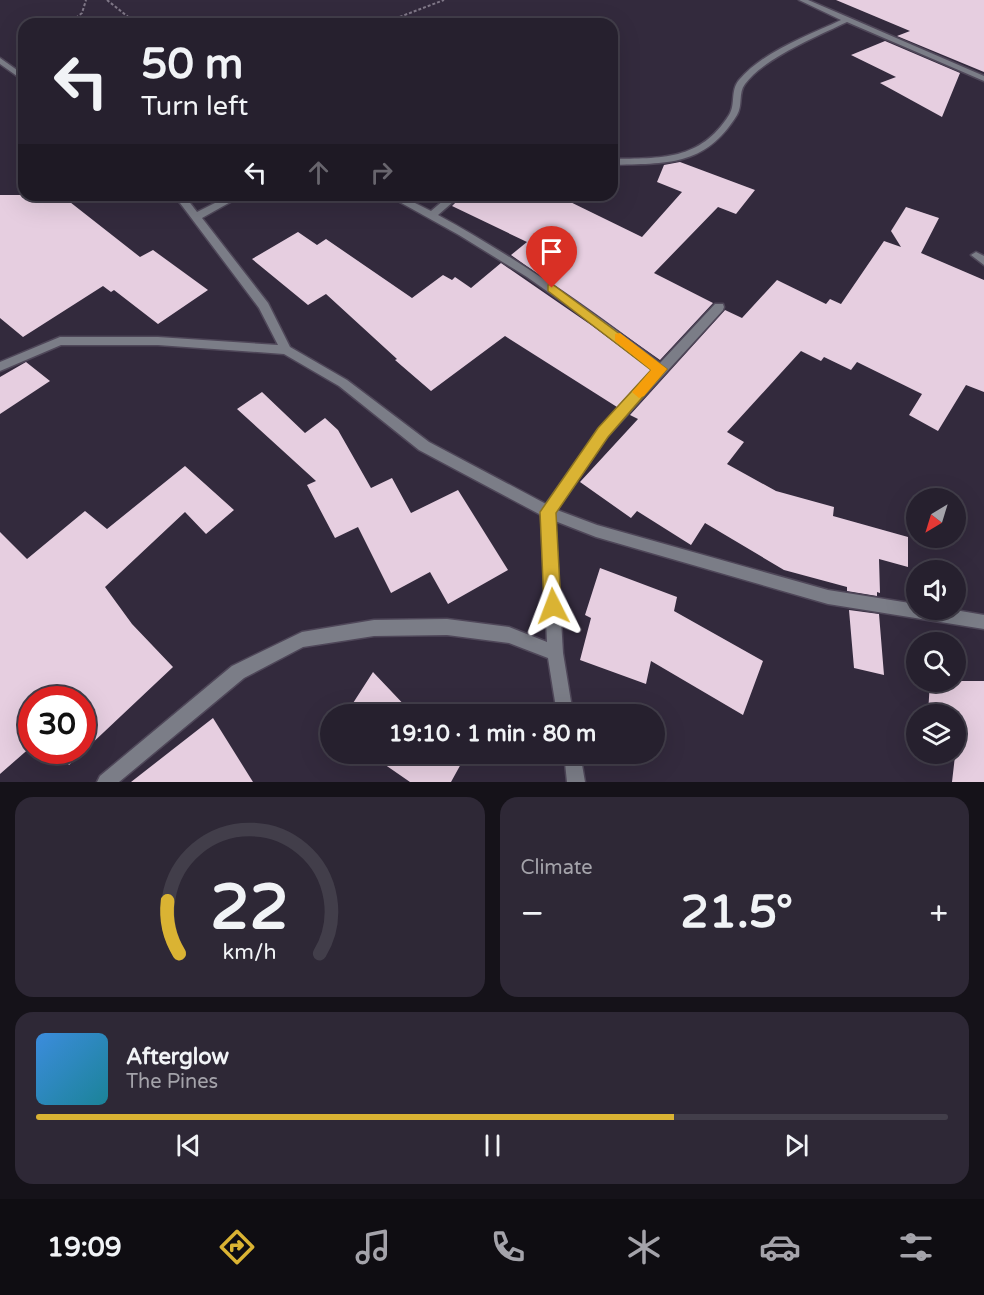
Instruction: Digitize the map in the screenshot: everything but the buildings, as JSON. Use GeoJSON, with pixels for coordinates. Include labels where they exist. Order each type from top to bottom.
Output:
{"type":"FeatureCollection","features":[{"type":"Feature","properties":{"kind":"street"},"geometry":{"type":"LineString","coordinates":[[802,0],[984,79]]}},
{"type":"Feature","properties":{"kind":"street"},"geometry":{"type":"LineString","coordinates":[[618,162],[673,160],[701,150],[717,140],[737,110],[736,94],[742,82],[794,45],[848,19]]}},
{"type":"Feature","properties":{"kind":"street"},"geometry":{"type":"LineString","coordinates":[[2,64],[18,75]]}},
{"type":"Feature","properties":{"kind":"street"},"geometry":{"type":"LineString","coordinates":[[184,201],[264,306],[286,350]]}},
{"type":"Feature","properties":{"kind":"street"},"geometry":{"type":"LineString","coordinates":[[196,217],[227,201]]}},
{"type":"Feature","properties":{"kind":"street"},"geometry":{"type":"LineString","coordinates":[[405,201],[432,214],[552,288],[660,369]]}},
{"type":"Feature","properties":{"kind":"street"},"geometry":{"type":"LineString","coordinates":[[432,214],[448,201]]}},
{"type":"Feature","properties":{"kind":"street"},"geometry":{"type":"LineString","coordinates":[[563,704],[555,653],[548,512],[603,433],[719,307]]}},
{"type":"Feature","properties":{"kind":"street"},"geometry":{"type":"LineString","coordinates":[[0,367],[60,340],[158,340],[286,350],[343,383],[424,446],[548,512],[596,531],[828,597],[984,622]]}},
{"type":"Feature","properties":{"kind":"street"},"geometry":{"type":"LineString","coordinates":[[106,782],[238,672],[302,640],[374,628],[447,627],[509,635],[555,653]]}},
{"type":"Feature","properties":{"kind":"street"},"geometry":{"type":"LineString","coordinates":[[574,764],[576,782]]}},
{"type":"Feature","properties":{"kind":"path"},"geometry":{"type":"LineString","coordinates":[[76,18],[82,13],[86,0]]}},
{"type":"Feature","properties":{"kind":"path"},"geometry":{"type":"LineString","coordinates":[[107,0],[130,18]]}},
{"type":"Feature","properties":{"kind":"path"},"geometry":{"type":"LineString","coordinates":[[397,18],[444,0]]}},
{"type":"Feature","properties":{"kind":"slow traffic"},"geometry":{"type":"LineString","coordinates":[[620,338],[660,369],[639,392]]}},
{"type":"Feature","properties":{"kind":"route"},"geometry":{"type":"LineString","coordinates":[[552,288],[660,369],[603,433],[548,512],[553,606]]}}]}
